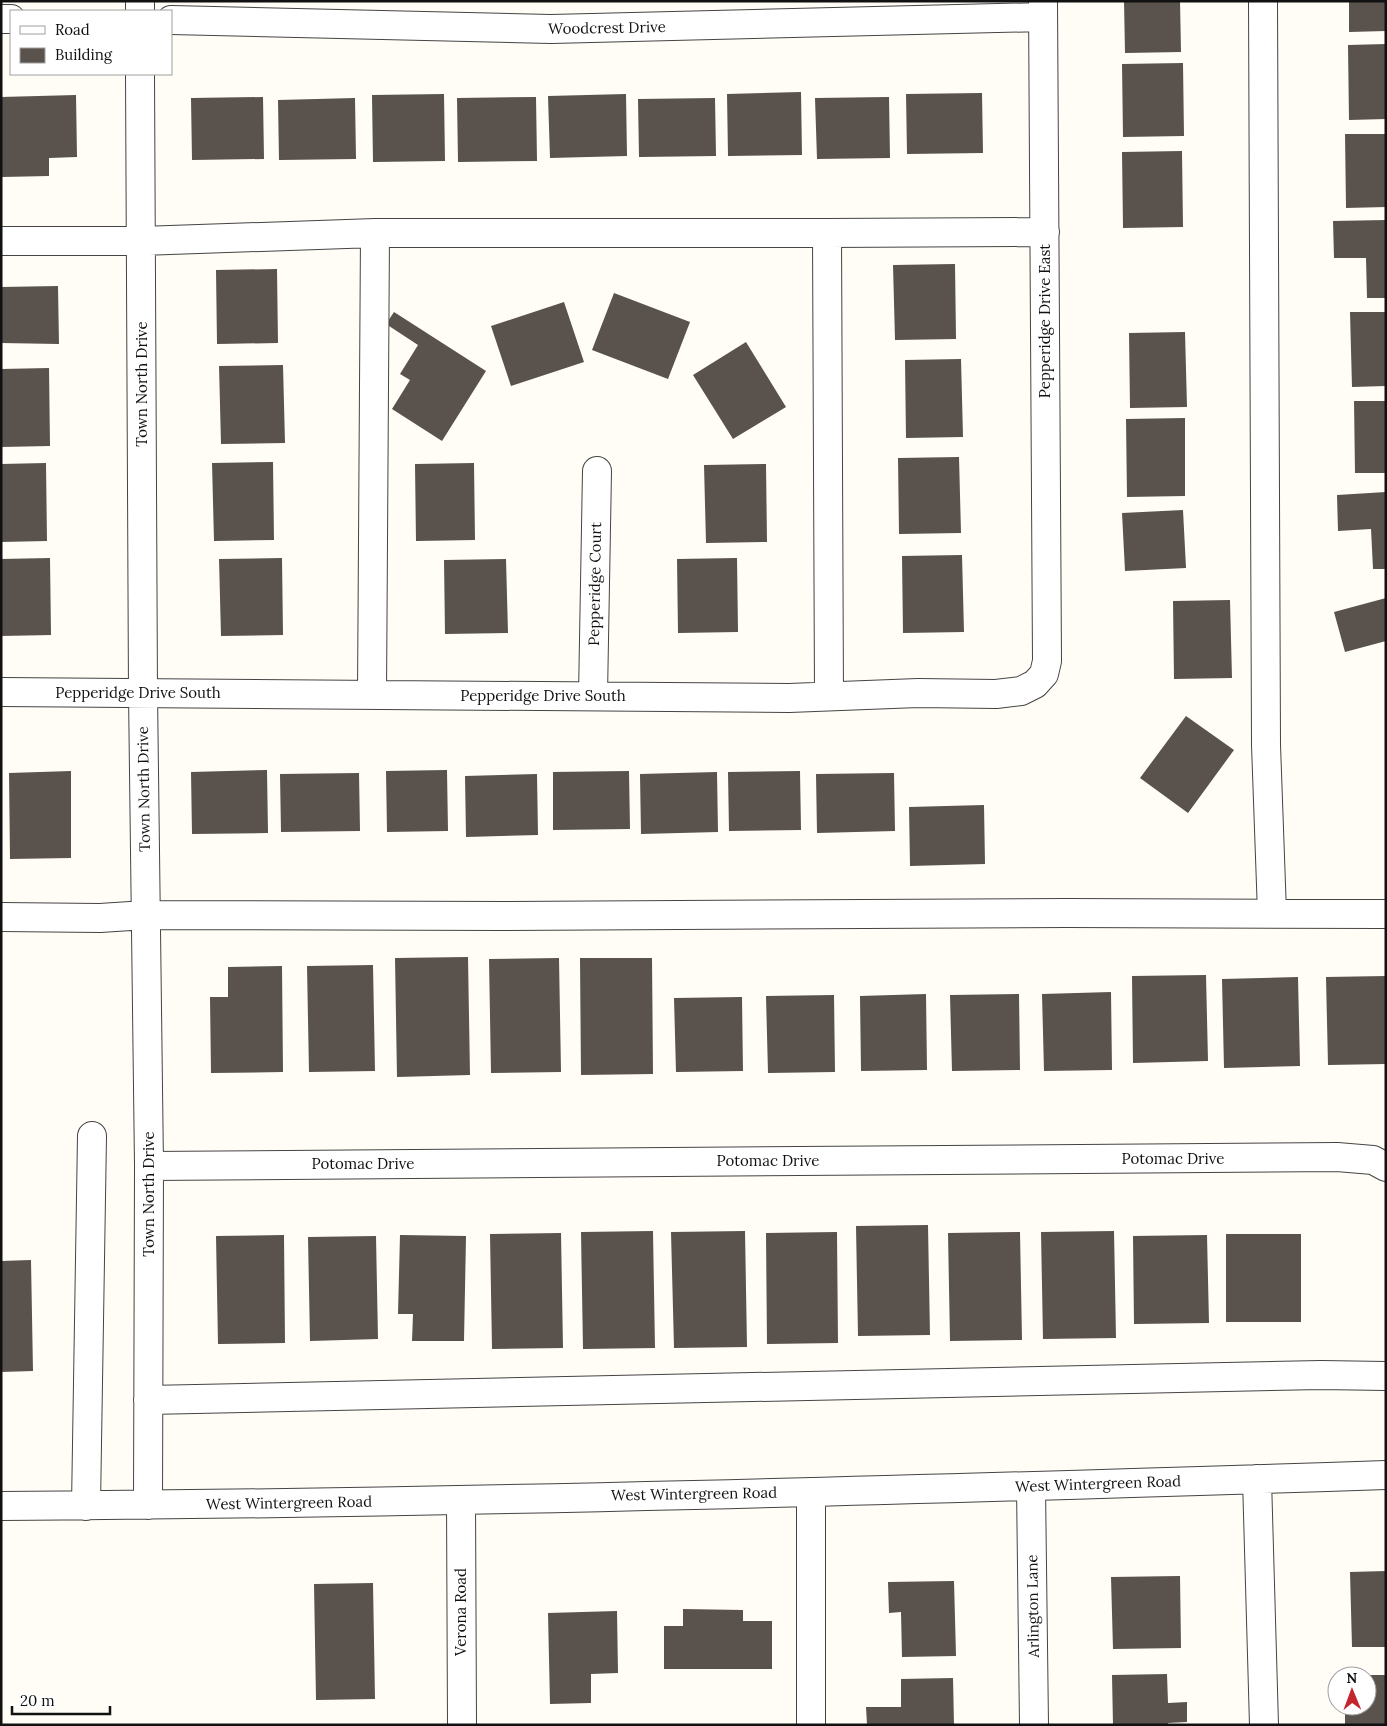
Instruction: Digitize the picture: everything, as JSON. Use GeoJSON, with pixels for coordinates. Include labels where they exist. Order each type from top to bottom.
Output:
{"type":"FeatureCollection","features":[{"type":"Feature","properties":{"kind":"street"},"geometry":{"type":"LineString","coordinates":[[1263,1],[1266,746],[1272,913]]}},
{"type":"Feature","properties":{"kind":"street","name":"Woodcrest Drive"},"geometry":{"type":"LineString","coordinates":[[172,20],[551,29],[1043,9]]}},
{"type":"Feature","properties":{"kind":"street","name":"Pepperidge Drive East"},"geometry":{"type":"LineString","coordinates":[[1043,9],[1047,641]]}},
{"type":"Feature","properties":{"kind":"street","name":"Town North Drive"},"geometry":{"type":"LineString","coordinates":[[140,75],[143,693],[149,1166],[148,1505]]}},
{"type":"Feature","properties":{"kind":"street"},"geometry":{"type":"LineString","coordinates":[[1,241],[141,241],[375,233],[1045,232]]}},
{"type":"Feature","properties":{"kind":"street"},"geometry":{"type":"LineString","coordinates":[[372,695],[375,233]]}},
{"type":"Feature","properties":{"kind":"street"},"geometry":{"type":"LineString","coordinates":[[827,233],[829,696]]}},
{"type":"Feature","properties":{"kind":"street","name":"Pepperidge Court"},"geometry":{"type":"LineString","coordinates":[[593,696],[597,471]]}},
{"type":"Feature","properties":{"kind":"street","name":"Pepperidge Drive South"},"geometry":{"type":"LineString","coordinates":[[1,692],[789,698],[918,693],[996,694],[1021,691],[1035,684],[1044,674],[1048,661],[1047,641]]}},
{"type":"Feature","properties":{"kind":"street"},"geometry":{"type":"LineString","coordinates":[[1,918],[100,918],[146,915],[1386,914]]}},
{"type":"Feature","properties":{"kind":"street"},"geometry":{"type":"LineString","coordinates":[[86,1506],[92,1136]]}},
{"type":"Feature","properties":{"kind":"street","name":"Potomac Drive"},"geometry":{"type":"LineString","coordinates":[[149,1166],[1337,1158],[1372,1160],[1386,1167]]}},
{"type":"Feature","properties":{"kind":"street"},"geometry":{"type":"LineString","coordinates":[[148,1400],[1322,1375],[1386,1376]]}},
{"type":"Feature","properties":{"kind":"street","name":"West Wintergreen Road"},"geometry":{"type":"LineString","coordinates":[[1,1506],[461,1500],[1031,1487],[1386,1475]]}},
{"type":"Feature","properties":{"kind":"street"},"geometry":{"type":"LineString","coordinates":[[1257,1479],[1264,1725]]}},
{"type":"Feature","properties":{"kind":"street","name":"Arlington Lane"},"geometry":{"type":"LineString","coordinates":[[1031,1487],[1034,1725]]}},
{"type":"Feature","properties":{"kind":"street"},"geometry":{"type":"LineString","coordinates":[[811,1725],[812,1492]]}},
{"type":"Feature","properties":{"kind":"street","name":"Verona Road"},"geometry":{"type":"LineString","coordinates":[[461,1500],[462,1725]]}},
{"type":"Feature","properties":{"kind":"building"},"geometry":{"type":"Polygon","coordinates":[[[1124,1],[1180,1],[1181,52],[1125,53],[1124,1]]]}},
{"type":"Feature","properties":{"kind":"building"},"geometry":{"type":"Polygon","coordinates":[[[1349,1],[1386,1],[1386,31],[1349,32],[1349,1]]]}},
{"type":"Feature","properties":{"kind":"building"},"geometry":{"type":"Polygon","coordinates":[[[1386,44],[1386,119],[1349,120],[1348,45],[1386,44]]]}},
{"type":"Feature","properties":{"kind":"building"},"geometry":{"type":"Polygon","coordinates":[[[1183,63],[1184,136],[1123,137],[1122,64],[1183,63]]]}},
{"type":"Feature","properties":{"kind":"building"},"geometry":{"type":"Polygon","coordinates":[[[801,92],[802,155],[728,156],[727,94],[801,92]]]}},
{"type":"Feature","properties":{"kind":"building"},"geometry":{"type":"Polygon","coordinates":[[[982,93],[983,153],[907,154],[906,94],[982,93]]]}},
{"type":"Feature","properties":{"kind":"building"},"geometry":{"type":"Polygon","coordinates":[[[444,94],[445,161],[373,162],[372,95],[444,94]]]}},
{"type":"Feature","properties":{"kind":"building"},"geometry":{"type":"Polygon","coordinates":[[[626,94],[627,156],[550,158],[548,96],[626,94]]]}},
{"type":"Feature","properties":{"kind":"building"},"geometry":{"type":"Polygon","coordinates":[[[76,95],[77,157],[49,158],[49,176],[2,177],[1,97],[76,95]]]}},
{"type":"Feature","properties":{"kind":"building"},"geometry":{"type":"Polygon","coordinates":[[[263,97],[264,159],[192,160],[191,98],[263,97]]]}},
{"type":"Feature","properties":{"kind":"building"},"geometry":{"type":"Polygon","coordinates":[[[536,97],[537,161],[458,162],[457,98],[536,97]]]}},
{"type":"Feature","properties":{"kind":"building"},"geometry":{"type":"Polygon","coordinates":[[[889,97],[890,158],[817,159],[815,98],[889,97]]]}},
{"type":"Feature","properties":{"kind":"building"},"geometry":{"type":"Polygon","coordinates":[[[355,98],[356,159],[279,160],[278,100],[355,98]]]}},
{"type":"Feature","properties":{"kind":"building"},"geometry":{"type":"Polygon","coordinates":[[[715,98],[716,156],[639,157],[638,99],[715,98]]]}},
{"type":"Feature","properties":{"kind":"building"},"geometry":{"type":"Polygon","coordinates":[[[1345,134],[1386,134],[1386,207],[1346,208],[1345,134]]]}},
{"type":"Feature","properties":{"kind":"building"},"geometry":{"type":"Polygon","coordinates":[[[1182,151],[1183,227],[1123,228],[1122,152],[1182,151]]]}},
{"type":"Feature","properties":{"kind":"building"},"geometry":{"type":"Polygon","coordinates":[[[1386,220],[1386,298],[1367,298],[1366,258],[1334,258],[1333,221],[1386,220]]]}},
{"type":"Feature","properties":{"kind":"building"},"geometry":{"type":"Polygon","coordinates":[[[955,264],[956,339],[895,340],[893,265],[955,264]]]}},
{"type":"Feature","properties":{"kind":"building"},"geometry":{"type":"Polygon","coordinates":[[[277,269],[278,343],[217,344],[216,270],[277,269]]]}},
{"type":"Feature","properties":{"kind":"building"},"geometry":{"type":"Polygon","coordinates":[[[58,286],[59,344],[1,343],[1,287],[58,286]]]}},
{"type":"Feature","properties":{"kind":"building"},"geometry":{"type":"Polygon","coordinates":[[[614,293],[690,322],[668,379],[592,350],[614,293]]]}},
{"type":"Feature","properties":{"kind":"building"},"geometry":{"type":"Polygon","coordinates":[[[564,302],[584,362],[511,386],[491,326],[564,302]]]}},
{"type":"Feature","properties":{"kind":"building"},"geometry":{"type":"Polygon","coordinates":[[[394,312],[486,371],[442,441],[392,409],[410,380],[400,374],[418,345],[386,324],[394,312]]]}},
{"type":"Feature","properties":{"kind":"building"},"geometry":{"type":"Polygon","coordinates":[[[1350,312],[1386,312],[1386,386],[1352,387],[1350,312]]]}},
{"type":"Feature","properties":{"kind":"building"},"geometry":{"type":"Polygon","coordinates":[[[1185,332],[1187,407],[1130,408],[1129,333],[1185,332]]]}},
{"type":"Feature","properties":{"kind":"building"},"geometry":{"type":"Polygon","coordinates":[[[746,342],[786,407],[733,439],[693,375],[746,342]]]}},
{"type":"Feature","properties":{"kind":"building"},"geometry":{"type":"Polygon","coordinates":[[[961,359],[963,437],[906,438],[905,360],[961,359]]]}},
{"type":"Feature","properties":{"kind":"building"},"geometry":{"type":"Polygon","coordinates":[[[283,365],[285,443],[221,444],[219,366],[283,365]]]}},
{"type":"Feature","properties":{"kind":"building"},"geometry":{"type":"Polygon","coordinates":[[[49,368],[50,446],[1,447],[1,369],[49,368]]]}},
{"type":"Feature","properties":{"kind":"building"},"geometry":{"type":"Polygon","coordinates":[[[1354,401],[1386,401],[1386,473],[1355,473],[1354,401]]]}},
{"type":"Feature","properties":{"kind":"building"},"geometry":{"type":"Polygon","coordinates":[[[1185,418],[1185,496],[1127,497],[1126,419],[1185,418]]]}},
{"type":"Feature","properties":{"kind":"building"},"geometry":{"type":"Polygon","coordinates":[[[959,457],[961,533],[899,534],[898,458],[959,457]]]}},
{"type":"Feature","properties":{"kind":"building"},"geometry":{"type":"Polygon","coordinates":[[[273,462],[274,540],[214,541],[212,463],[273,462]]]}},
{"type":"Feature","properties":{"kind":"building"},"geometry":{"type":"Polygon","coordinates":[[[46,463],[47,541],[1,542],[1,464],[46,463]]]}},
{"type":"Feature","properties":{"kind":"building"},"geometry":{"type":"Polygon","coordinates":[[[474,463],[475,540],[416,541],[415,464],[474,463]]]}},
{"type":"Feature","properties":{"kind":"building"},"geometry":{"type":"Polygon","coordinates":[[[766,464],[767,542],[706,543],[704,465],[766,464]]]}},
{"type":"Feature","properties":{"kind":"building"},"geometry":{"type":"Polygon","coordinates":[[[1386,492],[1386,569],[1373,569],[1371,529],[1338,531],[1337,495],[1386,492]]]}},
{"type":"Feature","properties":{"kind":"building"},"geometry":{"type":"Polygon","coordinates":[[[1183,510],[1186,568],[1125,571],[1122,513],[1183,510]]]}},
{"type":"Feature","properties":{"kind":"building"},"geometry":{"type":"Polygon","coordinates":[[[962,555],[964,632],[903,633],[902,556],[962,555]]]}},
{"type":"Feature","properties":{"kind":"building"},"geometry":{"type":"Polygon","coordinates":[[[50,558],[51,635],[1,636],[1,559],[50,558]]]}},
{"type":"Feature","properties":{"kind":"building"},"geometry":{"type":"Polygon","coordinates":[[[282,558],[283,635],[221,636],[219,559],[282,558]]]}},
{"type":"Feature","properties":{"kind":"building"},"geometry":{"type":"Polygon","coordinates":[[[737,558],[738,632],[678,633],[677,559],[737,558]]]}},
{"type":"Feature","properties":{"kind":"building"},"geometry":{"type":"Polygon","coordinates":[[[506,559],[508,633],[445,634],[444,560],[506,559]]]}},
{"type":"Feature","properties":{"kind":"building"},"geometry":{"type":"Polygon","coordinates":[[[1386,598],[1386,641],[1345,652],[1334,612],[1386,598]]]}},
{"type":"Feature","properties":{"kind":"building"},"geometry":{"type":"Polygon","coordinates":[[[1230,600],[1232,678],[1174,679],[1173,601],[1230,600]]]}},
{"type":"Feature","properties":{"kind":"building"},"geometry":{"type":"Polygon","coordinates":[[[1186,716],[1234,750],[1188,813],[1140,778],[1186,716]]]}},
{"type":"Feature","properties":{"kind":"building"},"geometry":{"type":"Polygon","coordinates":[[[267,770],[268,833],[192,834],[191,772],[267,770]]]}},
{"type":"Feature","properties":{"kind":"building"},"geometry":{"type":"Polygon","coordinates":[[[447,770],[448,831],[387,832],[386,771],[447,770]]]}},
{"type":"Feature","properties":{"kind":"building"},"geometry":{"type":"Polygon","coordinates":[[[71,771],[71,858],[10,859],[9,773],[71,771]]]}},
{"type":"Feature","properties":{"kind":"building"},"geometry":{"type":"Polygon","coordinates":[[[629,771],[630,829],[553,830],[553,772],[629,771]]]}},
{"type":"Feature","properties":{"kind":"building"},"geometry":{"type":"Polygon","coordinates":[[[800,771],[801,830],[729,831],[728,772],[800,771]]]}},
{"type":"Feature","properties":{"kind":"building"},"geometry":{"type":"Polygon","coordinates":[[[717,772],[718,832],[641,834],[640,774],[717,772]]]}},
{"type":"Feature","properties":{"kind":"building"},"geometry":{"type":"Polygon","coordinates":[[[359,773],[360,831],[281,832],[280,774],[359,773]]]}},
{"type":"Feature","properties":{"kind":"building"},"geometry":{"type":"Polygon","coordinates":[[[894,773],[895,831],[817,833],[816,774],[894,773]]]}},
{"type":"Feature","properties":{"kind":"building"},"geometry":{"type":"Polygon","coordinates":[[[537,774],[538,835],[466,837],[465,776],[537,774]]]}},
{"type":"Feature","properties":{"kind":"building"},"geometry":{"type":"Polygon","coordinates":[[[984,805],[985,864],[910,866],[909,807],[984,805]]]}},
{"type":"Feature","properties":{"kind":"building"},"geometry":{"type":"Polygon","coordinates":[[[468,957],[470,1075],[397,1077],[395,958],[468,957]]]}},
{"type":"Feature","properties":{"kind":"building"},"geometry":{"type":"Polygon","coordinates":[[[559,958],[561,1072],[491,1073],[489,959],[559,958]]]}},
{"type":"Feature","properties":{"kind":"building"},"geometry":{"type":"Polygon","coordinates":[[[580,958],[652,958],[653,1074],[581,1075],[580,958]]]}},
{"type":"Feature","properties":{"kind":"building"},"geometry":{"type":"Polygon","coordinates":[[[373,965],[375,1071],[309,1072],[307,966],[373,965]]]}},
{"type":"Feature","properties":{"kind":"building"},"geometry":{"type":"Polygon","coordinates":[[[282,966],[283,1072],[211,1073],[210,997],[228,997],[228,967],[282,966]]]}},
{"type":"Feature","properties":{"kind":"building"},"geometry":{"type":"Polygon","coordinates":[[[1206,975],[1208,1061],[1133,1063],[1132,976],[1206,975]]]}},
{"type":"Feature","properties":{"kind":"building"},"geometry":{"type":"Polygon","coordinates":[[[1386,976],[1386,1064],[1328,1065],[1326,977],[1386,976]]]}},
{"type":"Feature","properties":{"kind":"building"},"geometry":{"type":"Polygon","coordinates":[[[1298,977],[1300,1066],[1224,1068],[1222,979],[1298,977]]]}},
{"type":"Feature","properties":{"kind":"building"},"geometry":{"type":"Polygon","coordinates":[[[1111,992],[1112,1070],[1044,1071],[1042,994],[1111,992]]]}},
{"type":"Feature","properties":{"kind":"building"},"geometry":{"type":"Polygon","coordinates":[[[926,994],[927,1070],[861,1071],[860,996],[926,994]]]}},
{"type":"Feature","properties":{"kind":"building"},"geometry":{"type":"Polygon","coordinates":[[[1019,994],[1020,1070],[952,1071],[950,995],[1019,994]]]}},
{"type":"Feature","properties":{"kind":"building"},"geometry":{"type":"Polygon","coordinates":[[[834,995],[835,1072],[768,1073],[766,996],[834,995]]]}},
{"type":"Feature","properties":{"kind":"building"},"geometry":{"type":"Polygon","coordinates":[[[742,997],[743,1071],[676,1072],[674,998],[742,997]]]}},
{"type":"Feature","properties":{"kind":"building"},"geometry":{"type":"Polygon","coordinates":[[[928,1225],[930,1335],[858,1336],[856,1226],[928,1225]]]}},
{"type":"Feature","properties":{"kind":"building"},"geometry":{"type":"Polygon","coordinates":[[[653,1231],[655,1348],[583,1349],[581,1232],[653,1231]]]}},
{"type":"Feature","properties":{"kind":"building"},"geometry":{"type":"Polygon","coordinates":[[[745,1231],[747,1347],[674,1348],[671,1232],[745,1231]]]}},
{"type":"Feature","properties":{"kind":"building"},"geometry":{"type":"Polygon","coordinates":[[[1114,1231],[1116,1338],[1043,1339],[1041,1232],[1114,1231]]]}},
{"type":"Feature","properties":{"kind":"building"},"geometry":{"type":"Polygon","coordinates":[[[837,1232],[838,1343],[767,1344],[766,1233],[837,1232]]]}},
{"type":"Feature","properties":{"kind":"building"},"geometry":{"type":"Polygon","coordinates":[[[1020,1232],[1022,1340],[950,1341],[948,1233],[1020,1232]]]}},
{"type":"Feature","properties":{"kind":"building"},"geometry":{"type":"Polygon","coordinates":[[[561,1233],[563,1348],[492,1349],[490,1234],[561,1233]]]}},
{"type":"Feature","properties":{"kind":"building"},"geometry":{"type":"Polygon","coordinates":[[[1226,1234],[1301,1234],[1301,1322],[1226,1322],[1226,1234]]]}},
{"type":"Feature","properties":{"kind":"building"},"geometry":{"type":"Polygon","coordinates":[[[284,1235],[285,1343],[218,1344],[216,1236],[284,1235]]]}},
{"type":"Feature","properties":{"kind":"building"},"geometry":{"type":"Polygon","coordinates":[[[400,1235],[466,1236],[464,1341],[412,1341],[413,1314],[398,1314],[400,1235]]]}},
{"type":"Feature","properties":{"kind":"building"},"geometry":{"type":"Polygon","coordinates":[[[1207,1235],[1209,1323],[1134,1324],[1133,1236],[1207,1235]]]}},
{"type":"Feature","properties":{"kind":"building"},"geometry":{"type":"Polygon","coordinates":[[[376,1236],[378,1339],[310,1341],[308,1237],[376,1236]]]}},
{"type":"Feature","properties":{"kind":"building"},"geometry":{"type":"Polygon","coordinates":[[[31,1260],[33,1371],[1,1372],[1,1261],[31,1260]]]}},
{"type":"Feature","properties":{"kind":"building"},"geometry":{"type":"Polygon","coordinates":[[[1386,1571],[1386,1647],[1352,1647],[1350,1572],[1386,1571]]]}},
{"type":"Feature","properties":{"kind":"building"},"geometry":{"type":"Polygon","coordinates":[[[1180,1576],[1181,1648],[1113,1649],[1111,1577],[1180,1576]]]}},
{"type":"Feature","properties":{"kind":"building"},"geometry":{"type":"Polygon","coordinates":[[[954,1581],[956,1656],[902,1657],[901,1612],[889,1613],[888,1582],[954,1581]]]}},
{"type":"Feature","properties":{"kind":"building"},"geometry":{"type":"Polygon","coordinates":[[[373,1583],[375,1699],[316,1700],[314,1584],[373,1583]]]}},
{"type":"Feature","properties":{"kind":"building"},"geometry":{"type":"Polygon","coordinates":[[[683,1609],[743,1610],[743,1621],[772,1621],[772,1669],[664,1669],[664,1626],[683,1626],[683,1609]]]}},
{"type":"Feature","properties":{"kind":"building"},"geometry":{"type":"Polygon","coordinates":[[[617,1611],[618,1673],[591,1674],[591,1703],[550,1704],[548,1613],[617,1611]]]}},
{"type":"Feature","properties":{"kind":"building"},"geometry":{"type":"Polygon","coordinates":[[[1167,1674],[1168,1703],[1187,1702],[1187,1722],[1168,1723],[1168,1725],[1113,1725],[1112,1675],[1167,1674]]]}},
{"type":"Feature","properties":{"kind":"building"},"geometry":{"type":"Polygon","coordinates":[[[1377,1675],[1386,1675],[1386,1725],[1345,1725],[1345,1716],[1377,1716],[1377,1675]]]}},
{"type":"Feature","properties":{"kind":"building"},"geometry":{"type":"Polygon","coordinates":[[[953,1678],[954,1725],[867,1725],[866,1707],[901,1707],[901,1679],[953,1678]]]}}]}
